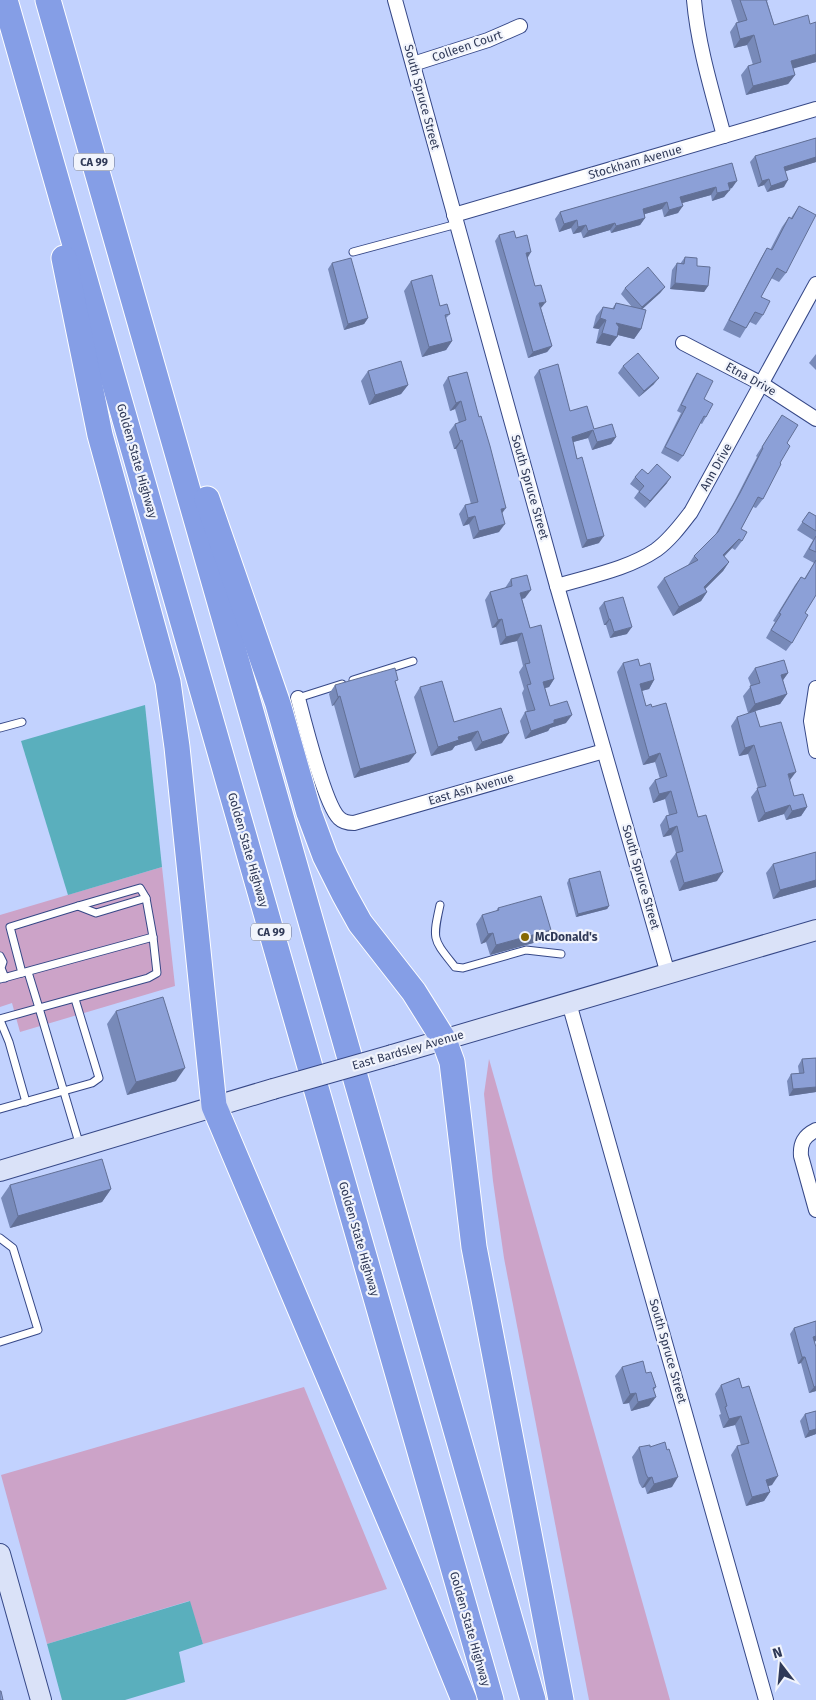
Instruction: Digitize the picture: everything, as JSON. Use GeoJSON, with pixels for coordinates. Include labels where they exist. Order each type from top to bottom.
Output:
{"type":"FeatureCollection","features":[{"type":"Feature","properties":{"kind":"highway","name":"Golden State Highway"},"geometry":{"type":"LineString","coordinates":[[5,0],[491,1700]]}},
{"type":"Feature","properties":{"kind":"highway","name":"CA 99"},"geometry":{"type":"LineString","coordinates":[[48,0],[533,1700]]}},
{"type":"Feature","properties":{"kind":"highway"},"geometry":{"type":"LineString","coordinates":[[52,164],[55,214],[94,409],[169,691],[178,747],[214,1106],[464,1700]]}},
{"type":"Feature","properties":{"kind":"highway"},"geometry":{"type":"LineString","coordinates":[[140,323],[154,337],[226,559],[278,704],[309,814],[322,848],[360,923],[414,992],[444,1040],[453,1065],[474,1247],[561,1700]]}},
{"type":"Feature","properties":{"kind":"main road","name":"East Bardsley Avenue"},"geometry":{"type":"LineString","coordinates":[[0,1171],[214,1106],[816,930]]}},
{"type":"Feature","properties":{"kind":"main road"},"geometry":{"type":"LineString","coordinates":[[1,1564],[41,1700]]}},
{"type":"Feature","properties":{"kind":"street","name":"South Spruce Street"},"geometry":{"type":"LineString","coordinates":[[395,0],[557,586],[668,974]]}},
{"type":"Feature","properties":{"kind":"street"},"geometry":{"type":"LineString","coordinates":[[694,0],[696,28],[724,136]]}},
{"type":"Feature","properties":{"kind":"street","name":"Colleen Court"},"geometry":{"type":"LineString","coordinates":[[413,64],[488,40],[520,26]]}},
{"type":"Feature","properties":{"kind":"street","name":"Stockham Avenue"},"geometry":{"type":"LineString","coordinates":[[455,220],[816,109]]}},
{"type":"Feature","properties":{"kind":"street","name":"Ann Drive"},"geometry":{"type":"LineString","coordinates":[[557,586],[636,561],[657,549],[674,533],[691,512],[816,284]]}},
{"type":"Feature","properties":{"kind":"street","name":"Etna Drive"},"geometry":{"type":"LineString","coordinates":[[683,343],[762,384],[816,419]]}},
{"type":"Feature","properties":{"kind":"street"},"geometry":{"type":"LineString","coordinates":[[816,688],[811,721],[816,751]]}},
{"type":"Feature","properties":{"kind":"street","name":"East Ash Avenue"},"geometry":{"type":"LineString","coordinates":[[298,698],[327,795],[339,818],[345,822],[354,823],[604,750]]}},
{"type":"Feature","properties":{"kind":"street","name":"South Spruce Street"},"geometry":{"type":"LineString","coordinates":[[569,1003],[766,1700]]}},
{"type":"Feature","properties":{"kind":"street"},"geometry":{"type":"LineString","coordinates":[[816,1130],[803,1140],[800,1148],[816,1210]]}},
{"type":"Feature","properties":{"kind":"lane","name":"Stockham Avenue"},"geometry":{"type":"LineString","coordinates":[[353,252],[455,220]]}},
{"type":"Feature","properties":{"kind":"lane"},"geometry":{"type":"LineString","coordinates":[[298,698],[413,661]]}},
{"type":"Feature","properties":{"kind":"lane"},"geometry":{"type":"LineString","coordinates":[[0,728],[22,722]]}},
{"type":"Feature","properties":{"kind":"lane"},"geometry":{"type":"LineString","coordinates":[[26,1102],[9,1042],[0,1019],[39,1008],[75,999],[148,978],[157,973],[146,898],[140,888],[10,927],[39,1008],[80,1147]]}},
{"type":"Feature","properties":{"kind":"lane"},"geometry":{"type":"LineString","coordinates":[[78,906],[96,913],[146,898]]}},
{"type":"Feature","properties":{"kind":"lane"},"geometry":{"type":"LineString","coordinates":[[440,906],[435,930],[436,942],[455,967],[463,968],[526,950],[561,954]]}},
{"type":"Feature","properties":{"kind":"lane"},"geometry":{"type":"LineString","coordinates":[[0,956],[3,962],[1,968],[2,979],[153,937]]}},
{"type":"Feature","properties":{"kind":"lane"},"geometry":{"type":"LineString","coordinates":[[0,1109],[64,1092],[92,1083],[99,1078],[75,999]]}},
{"type":"Feature","properties":{"kind":"lane"},"geometry":{"type":"LineString","coordinates":[[0,1238],[13,1248],[38,1330],[0,1342]]}},
{"type":"Feature","properties":{"kind":"shaded area"},"geometry":{"type":"Polygon","coordinates":[[[145,705],[162,867],[68,895],[21,741],[145,705]]]}},
{"type":"Feature","properties":{"kind":"shaded area"},"geometry":{"type":"Polygon","coordinates":[[[162,867],[175,986],[20,1032],[12,1003],[0,1007],[0,915],[162,867]]]}},
{"type":"Feature","properties":{"kind":"shaded area"},"geometry":{"type":"Polygon","coordinates":[[[489,1059],[670,1700],[589,1700],[504,1258],[493,1181],[484,1094],[489,1059]]]}},
{"type":"Feature","properties":{"kind":"shaded area"},"geometry":{"type":"Polygon","coordinates":[[[304,1387],[387,1589],[203,1644],[189,1601],[47,1644],[1,1475],[304,1387]]]}},
{"type":"Feature","properties":{"kind":"shaded area"},"geometry":{"type":"Polygon","coordinates":[[[190,1601],[203,1644],[179,1652],[185,1682],[125,1700],[62,1700],[47,1644],[190,1601]]]}},
{"type":"Feature","properties":{"kind":"building"},"geometry":{"type":"Polygon","coordinates":[[[740,0],[766,0],[774,25],[808,15],[810,24],[816,22],[816,54],[791,61],[795,75],[753,86],[748,66],[761,62],[754,35],[740,39],[736,23],[747,20],[740,0]]]}},
{"type":"Feature","properties":{"kind":"building"},"geometry":{"type":"Polygon","coordinates":[[[816,138],[816,157],[784,167],[788,180],[771,186],[769,179],[762,181],[755,156],[816,138]]]}},
{"type":"Feature","properties":{"kind":"building"},"geometry":{"type":"Polygon","coordinates":[[[732,163],[737,181],[728,183],[730,190],[717,193],[716,187],[680,197],[683,206],[669,210],[667,202],[643,209],[645,218],[616,226],[615,223],[588,231],[586,225],[578,227],[577,220],[564,224],[560,212],[732,163]]]}},
{"type":"Feature","properties":{"kind":"building"},"geometry":{"type":"Polygon","coordinates":[[[799,206],[816,215],[786,273],[777,268],[761,297],[770,301],[763,315],[755,312],[746,328],[729,320],[767,248],[772,250],[789,217],[792,219],[799,206]]]}},
{"type":"Feature","properties":{"kind":"building"},"geometry":{"type":"Polygon","coordinates":[[[514,231],[516,238],[527,235],[531,252],[526,253],[535,286],[541,285],[546,302],[539,303],[552,346],[533,352],[499,235],[514,231]]]}},
{"type":"Feature","properties":{"kind":"building"},"geometry":{"type":"Polygon","coordinates":[[[685,257],[697,258],[697,266],[710,267],[708,286],[675,283],[677,263],[684,264],[685,257]]]}},
{"type":"Feature","properties":{"kind":"building"},"geometry":{"type":"Polygon","coordinates":[[[351,258],[368,318],[348,324],[332,263],[351,258]]]}},
{"type":"Feature","properties":{"kind":"building"},"geometry":{"type":"Polygon","coordinates":[[[648,267],[665,287],[642,307],[625,288],[648,267]]]}},
{"type":"Feature","properties":{"kind":"building"},"geometry":{"type":"Polygon","coordinates":[[[432,275],[440,306],[447,304],[450,314],[445,315],[452,341],[429,347],[411,281],[432,275]]]}},
{"type":"Feature","properties":{"kind":"building"},"geometry":{"type":"Polygon","coordinates":[[[616,303],[646,310],[641,329],[616,323],[619,327],[617,337],[602,333],[606,320],[600,318],[603,307],[614,309],[616,303]]]}},
{"type":"Feature","properties":{"kind":"building"},"geometry":{"type":"Polygon","coordinates":[[[638,353],[659,378],[644,391],[623,366],[638,353]]]}},
{"type":"Feature","properties":{"kind":"building"},"geometry":{"type":"Polygon","coordinates":[[[401,361],[408,385],[375,395],[368,371],[401,361]]]}},
{"type":"Feature","properties":{"kind":"building"},"geometry":{"type":"Polygon","coordinates":[[[558,364],[570,411],[587,406],[594,429],[612,424],[616,437],[597,442],[593,430],[572,437],[577,459],[582,457],[604,536],[587,540],[539,370],[558,364]]]}},
{"type":"Feature","properties":{"kind":"building"},"geometry":{"type":"Polygon","coordinates":[[[467,372],[479,417],[481,416],[490,446],[506,508],[501,509],[505,524],[479,531],[475,516],[468,518],[465,505],[478,502],[462,440],[460,441],[455,424],[466,420],[461,401],[456,403],[448,377],[467,372]]]}},
{"type":"Feature","properties":{"kind":"building"},"geometry":{"type":"Polygon","coordinates":[[[697,373],[713,381],[704,399],[713,404],[706,417],[704,416],[683,456],[665,447],[686,407],[681,405],[697,373]]]}},
{"type":"Feature","properties":{"kind":"building"},"geometry":{"type":"Polygon","coordinates":[[[782,415],[798,425],[787,443],[790,446],[763,499],[758,497],[741,529],[747,532],[742,541],[739,539],[723,555],[729,562],[704,587],[707,592],[679,607],[664,578],[698,560],[694,556],[718,532],[740,493],[762,447],[782,415]]]}},
{"type":"Feature","properties":{"kind":"building"},"geometry":{"type":"Polygon","coordinates":[[[657,464],[671,477],[650,501],[639,492],[644,486],[635,477],[642,469],[648,474],[657,464]]]}},
{"type":"Feature","properties":{"kind":"building"},"geometry":{"type":"Polygon","coordinates":[[[809,512],[816,516],[816,531],[802,522],[809,512]]]}},
{"type":"Feature","properties":{"kind":"building"},"geometry":{"type":"Polygon","coordinates":[[[816,536],[816,552],[809,549],[816,536]]]}},
{"type":"Feature","properties":{"kind":"building"},"geometry":{"type":"Polygon","coordinates":[[[816,560],[816,595],[805,613],[808,615],[792,643],[771,630],[801,577],[805,579],[816,560]]]}},
{"type":"Feature","properties":{"kind":"building"},"geometry":{"type":"Polygon","coordinates":[[[527,575],[531,590],[520,593],[530,628],[541,625],[554,679],[543,682],[550,706],[567,701],[572,715],[554,720],[554,723],[531,731],[525,712],[535,710],[527,685],[531,684],[525,664],[530,663],[522,633],[506,637],[502,619],[498,620],[490,592],[512,586],[511,579],[527,575]]]}},
{"type":"Feature","properties":{"kind":"building"},"geometry":{"type":"Polygon","coordinates":[[[623,597],[632,627],[614,632],[604,602],[623,597]]]}},
{"type":"Feature","properties":{"kind":"building"},"geometry":{"type":"Polygon","coordinates":[[[638,659],[640,666],[650,663],[654,680],[640,684],[646,706],[651,704],[652,707],[666,703],[698,817],[706,815],[723,872],[684,883],[676,853],[683,851],[677,826],[669,829],[666,816],[677,813],[671,791],[659,794],[655,780],[667,776],[660,753],[649,757],[623,663],[638,659]]]}},
{"type":"Feature","properties":{"kind":"building"},"geometry":{"type":"Polygon","coordinates":[[[784,660],[788,673],[781,675],[787,694],[755,704],[750,686],[760,683],[755,668],[784,660]]]}},
{"type":"Feature","properties":{"kind":"building"},"geometry":{"type":"Polygon","coordinates":[[[395,668],[398,680],[395,681],[416,753],[360,769],[340,696],[338,697],[335,685],[395,668]]]}},
{"type":"Feature","properties":{"kind":"building"},"geometry":{"type":"Polygon","coordinates":[[[442,681],[454,722],[501,708],[509,733],[482,742],[478,731],[458,737],[459,740],[438,747],[420,687],[442,681]]]}},
{"type":"Feature","properties":{"kind":"building"},"geometry":{"type":"Polygon","coordinates":[[[755,711],[760,727],[781,722],[796,772],[788,774],[794,796],[803,794],[807,807],[792,811],[790,805],[765,813],[757,788],[766,786],[754,745],[745,748],[737,717],[755,711]]]}},
{"type":"Feature","properties":{"kind":"building"},"geometry":{"type":"Polygon","coordinates":[[[816,852],[816,880],[780,890],[773,864],[816,852]]]}},
{"type":"Feature","properties":{"kind":"building"},"geometry":{"type":"Polygon","coordinates":[[[600,871],[609,906],[578,914],[569,879],[600,871]]]}},
{"type":"Feature","properties":{"kind":"building"},"geometry":{"type":"Polygon","coordinates":[[[541,896],[551,930],[496,945],[493,933],[488,934],[482,915],[499,910],[498,908],[541,896]]]}},
{"type":"Feature","properties":{"kind":"building"},"geometry":{"type":"Polygon","coordinates":[[[163,997],[185,1068],[136,1082],[116,1011],[163,997]]]}},
{"type":"Feature","properties":{"kind":"building"},"geometry":{"type":"Polygon","coordinates":[[[816,1058],[816,1087],[793,1089],[791,1074],[804,1073],[802,1059],[816,1058]]]}},
{"type":"Feature","properties":{"kind":"building"},"geometry":{"type":"Polygon","coordinates":[[[102,1159],[111,1189],[18,1216],[10,1185],[102,1159]]]}},
{"type":"Feature","properties":{"kind":"building"},"geometry":{"type":"Polygon","coordinates":[[[816,1321],[816,1336],[813,1337],[816,1347],[816,1386],[814,1387],[805,1357],[802,1357],[794,1328],[816,1321]]]}},
{"type":"Feature","properties":{"kind":"building"},"geometry":{"type":"Polygon","coordinates":[[[643,1361],[646,1373],[651,1372],[656,1387],[653,1388],[656,1397],[638,1402],[636,1393],[630,1394],[622,1367],[643,1361]]]}},
{"type":"Feature","properties":{"kind":"building"},"geometry":{"type":"Polygon","coordinates":[[[739,1378],[742,1388],[749,1386],[778,1476],[766,1480],[770,1492],[752,1497],[737,1446],[749,1443],[741,1416],[729,1419],[721,1385],[739,1378]]]}},
{"type":"Feature","properties":{"kind":"building"},"geometry":{"type":"Polygon","coordinates":[[[816,1411],[816,1429],[809,1431],[805,1414],[816,1411]]]}},
{"type":"Feature","properties":{"kind":"building"},"geometry":{"type":"Polygon","coordinates":[[[665,1442],[678,1477],[654,1484],[652,1477],[648,1478],[646,1474],[639,1447],[650,1445],[650,1447],[665,1442]]]}},
{"type":"Feature","properties":{"kind":"building"},"geometry":{"type":"Polygon","coordinates":[[[1,1691],[3,1700],[0,1700],[1,1691]]]}},
{"type":"Feature","properties":{"kind":"place","name":"McDonald's"},"geometry":{"type":"Point","coordinates":[525,937]}}]}
